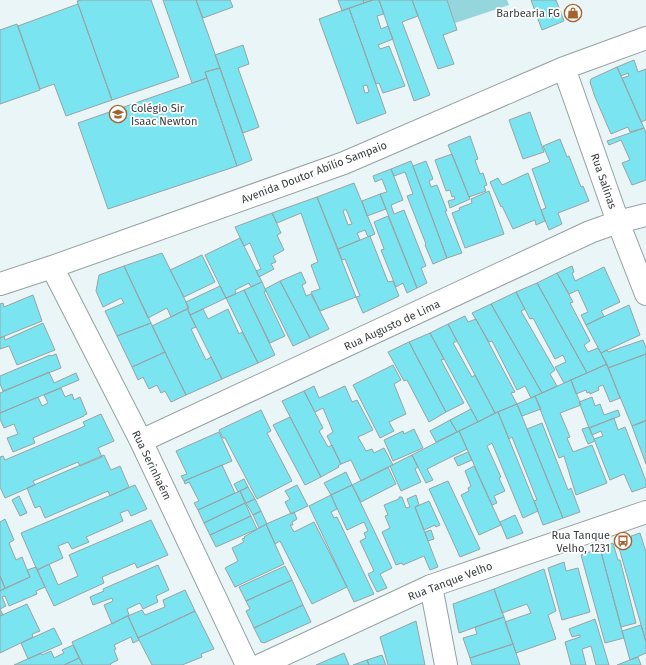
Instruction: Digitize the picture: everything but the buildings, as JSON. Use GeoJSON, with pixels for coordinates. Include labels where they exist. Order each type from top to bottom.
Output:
{"type":"FeatureCollection","features":[{"type":"Feature","properties":{"kind":"street","name":"Avenida Doutor Abílio Sampaio"},"geometry":{"type":"LineString","coordinates":[[0,284],[52,267],[344,163],[564,68],[646,38]]}},
{"type":"Feature","properties":{"kind":"street","name":"Rua Salinas"},"geometry":{"type":"LineString","coordinates":[[564,68],[618,222],[646,294]]}},
{"type":"Feature","properties":{"kind":"street","name":"Rua Augusto de Lima"},"geometry":{"type":"LineString","coordinates":[[141,442],[590,232],[618,222],[646,215]]}},
{"type":"Feature","properties":{"kind":"street","name":"Rua Serinhaém"},"geometry":{"type":"LineString","coordinates":[[52,267],[141,442],[247,665]]}},
{"type":"Feature","properties":{"kind":"street","name":"Rua Tanque Velho"},"geometry":{"type":"LineString","coordinates":[[261,665],[431,586],[646,512]]}},
{"type":"Feature","properties":{"kind":"street"},"geometry":{"type":"LineString","coordinates":[[431,586],[446,665]]}},
{"type":"Feature","properties":{"kind":"shaded area"},"geometry":{"type":"Polygon","coordinates":[[[447,0],[507,0],[509,5],[455,23],[447,0]]]}},
{"type":"Feature","properties":{"kind":"place","name":"Barbearia FG"},"geometry":{"type":"Point","coordinates":[573,13]}},
{"type":"Feature","properties":{"kind":"place","name":"Colégio Sir Isaac Newton"},"geometry":{"type":"Point","coordinates":[118,114]}},
{"type":"Feature","properties":{"kind":"place","name":"Rua Tanque Velho, 1231"},"geometry":{"type":"Point","coordinates":[623,541]}}]}
